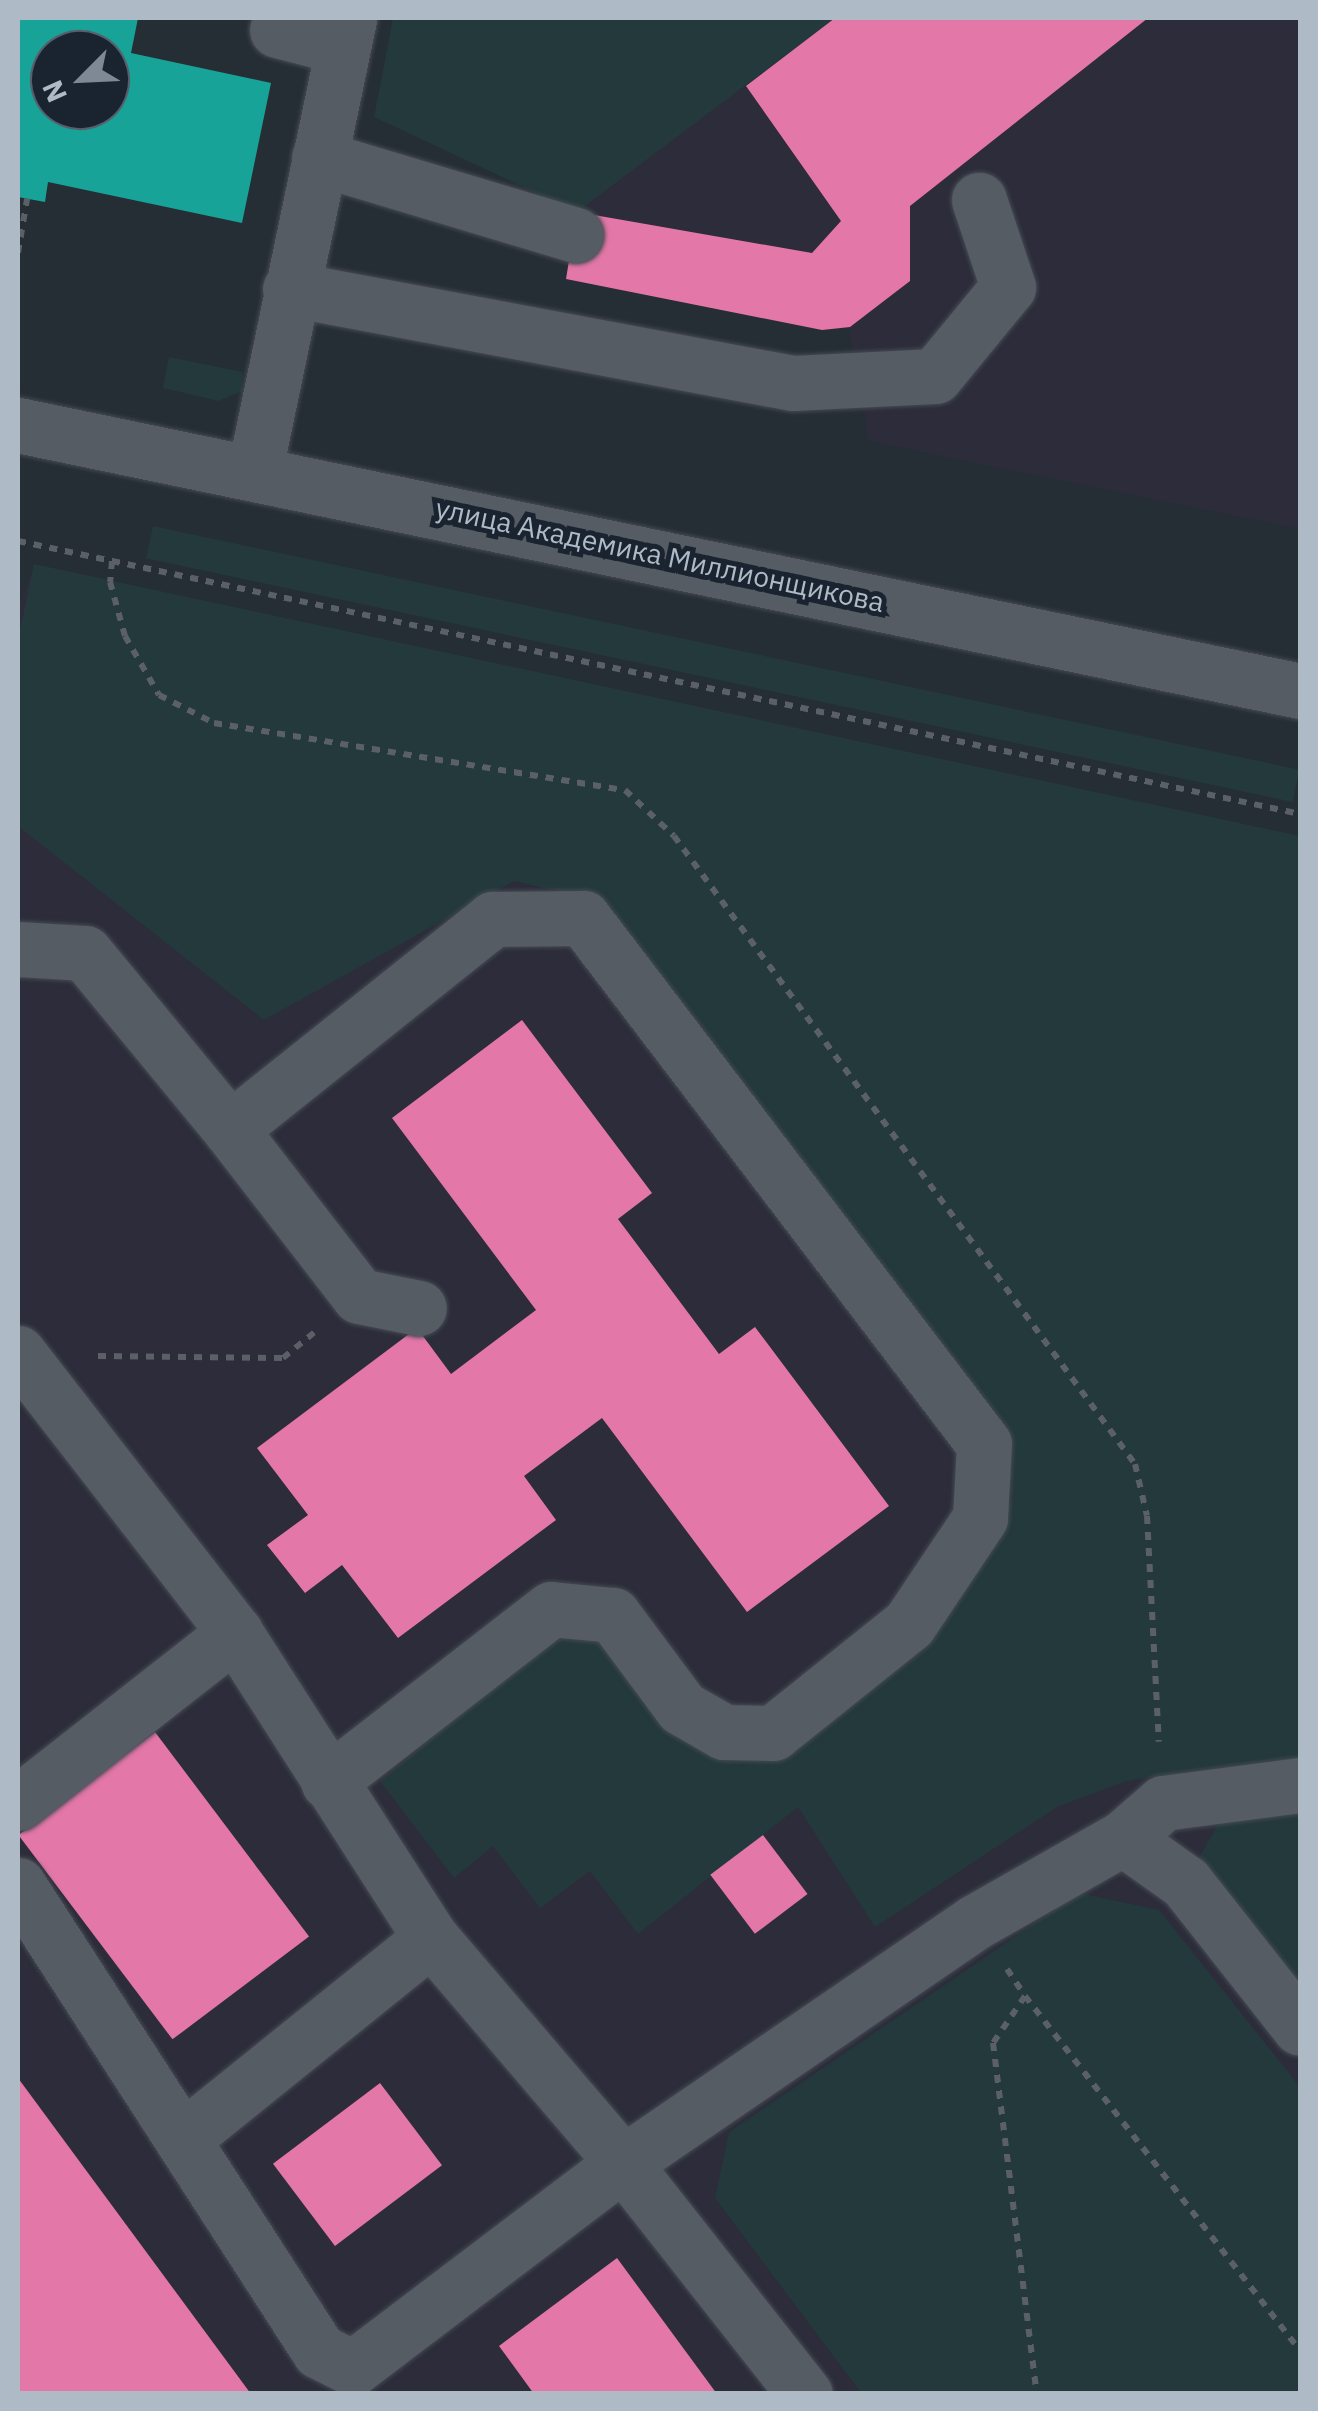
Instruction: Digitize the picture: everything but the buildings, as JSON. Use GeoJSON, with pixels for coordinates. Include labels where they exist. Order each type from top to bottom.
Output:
{"type":"FeatureCollection","features":[{"type":"Feature","properties":{"kind":"street"},"geometry":{"type":"LineString","coordinates":[[254,470],[346,32],[276,30]]}},
{"type":"Feature","properties":{"kind":"street"},"geometry":{"type":"LineString","coordinates":[[319,158],[576,235]]}},
{"type":"Feature","properties":{"kind":"street"},"geometry":{"type":"LineString","coordinates":[[290,289],[794,383],[935,376],[1008,286],[978,200]]}},
{"type":"Feature","properties":{"kind":"street","name":"улица Академика Миллионщикова"},"geometry":{"type":"LineString","coordinates":[[18,429],[254,470],[1300,691]]}},
{"type":"Feature","properties":{"kind":"street"},"geometry":{"type":"LineString","coordinates":[[230,1128],[493,919],[583,918],[984,1444],[980,1518],[908,1624],[773,1733],[724,1732],[682,1708],[613,1615],[551,1609],[328,1782]]}},
{"type":"Feature","properties":{"kind":"street"},"geometry":{"type":"LineString","coordinates":[[18,950],[85,953],[230,1128],[359,1296],[419,1308]]}},
{"type":"Feature","properties":{"kind":"street"},"geometry":{"type":"LineString","coordinates":[[18,1355],[235,1632],[431,1938],[622,2163],[805,2394]]}},
{"type":"Feature","properties":{"kind":"street"},"geometry":{"type":"LineString","coordinates":[[18,1803],[235,1632]]}},
{"type":"Feature","properties":{"kind":"street"},"geometry":{"type":"LineString","coordinates":[[18,1885],[319,2351],[353,2368],[622,2163],[976,1922],[1124,1838],[1163,1804],[1300,1785]]}},
{"type":"Feature","properties":{"kind":"street"},"geometry":{"type":"LineString","coordinates":[[1124,1838],[1186,1883],[1300,2028]]}},
{"type":"Feature","properties":{"kind":"street"},"geometry":{"type":"LineString","coordinates":[[182,2139],[431,1938]]}},
{"type":"Feature","properties":{"kind":"path"},"geometry":{"type":"LineString","coordinates":[[18,253],[23,203]]}},
{"type":"Feature","properties":{"kind":"path"},"geometry":{"type":"LineString","coordinates":[[18,541],[1300,814]]}},
{"type":"Feature","properties":{"kind":"path"},"geometry":{"type":"LineString","coordinates":[[18,1355],[284,1358],[359,1296]]}},
{"type":"Feature","properties":{"kind":"path"},"geometry":{"type":"LineString","coordinates":[[976,1922],[1025,1996],[1300,2350]]}},
{"type":"Feature","properties":{"kind":"path"},"geometry":{"type":"LineString","coordinates":[[1025,1996],[993,2043],[1037,2394]]}},
{"type":"Feature","properties":{"kind":"shaded area"},"geometry":{"type":"Polygon","coordinates":[[[393,18],[1300,18],[1300,529],[869,441],[849,328],[822,330],[566,279],[577,212],[374,117],[393,18]]]}},
{"type":"Feature","properties":{"kind":"shaded area"},"geometry":{"type":"Polygon","coordinates":[[[34,564],[1300,836],[1300,2393],[18,2393],[18,609],[34,564]]]}},
{"type":"Feature","properties":{"kind":"green space"},"geometry":{"type":"Polygon","coordinates":[[[393,18],[835,18],[577,212],[374,117],[393,18]]]}},
{"type":"Feature","properties":{"kind":"green space"},"geometry":{"type":"Polygon","coordinates":[[[169,357],[243,372],[242,391],[219,401],[163,388],[169,357]]]}},
{"type":"Feature","properties":{"kind":"green space"},"geometry":{"type":"Polygon","coordinates":[[[153,526],[1299,770],[1293,802],[146,558],[153,526]]]}},
{"type":"Feature","properties":{"kind":"green space"},"geometry":{"type":"Polygon","coordinates":[[[34,564],[1300,836],[1300,1757],[1126,1781],[1057,1807],[875,1927],[798,1807],[638,1934],[590,1871],[540,1908],[493,1846],[454,1878],[380,1781],[561,1632],[602,1634],[720,1753],[920,1634],[1012,1499],[997,1423],[602,901],[514,881],[264,1020],[18,826],[18,639],[34,564]]]}},
{"type":"Feature","properties":{"kind":"green space"},"geometry":{"type":"Polygon","coordinates":[[[1300,1798],[1300,1996],[1196,1864],[1219,1822],[1300,1798]]]}},
{"type":"Feature","properties":{"kind":"green space"},"geometry":{"type":"Polygon","coordinates":[[[1079,1893],[1159,1910],[1300,2087],[1300,2393],[861,2393],[715,2198],[729,2132],[1079,1893]]]}}]}
